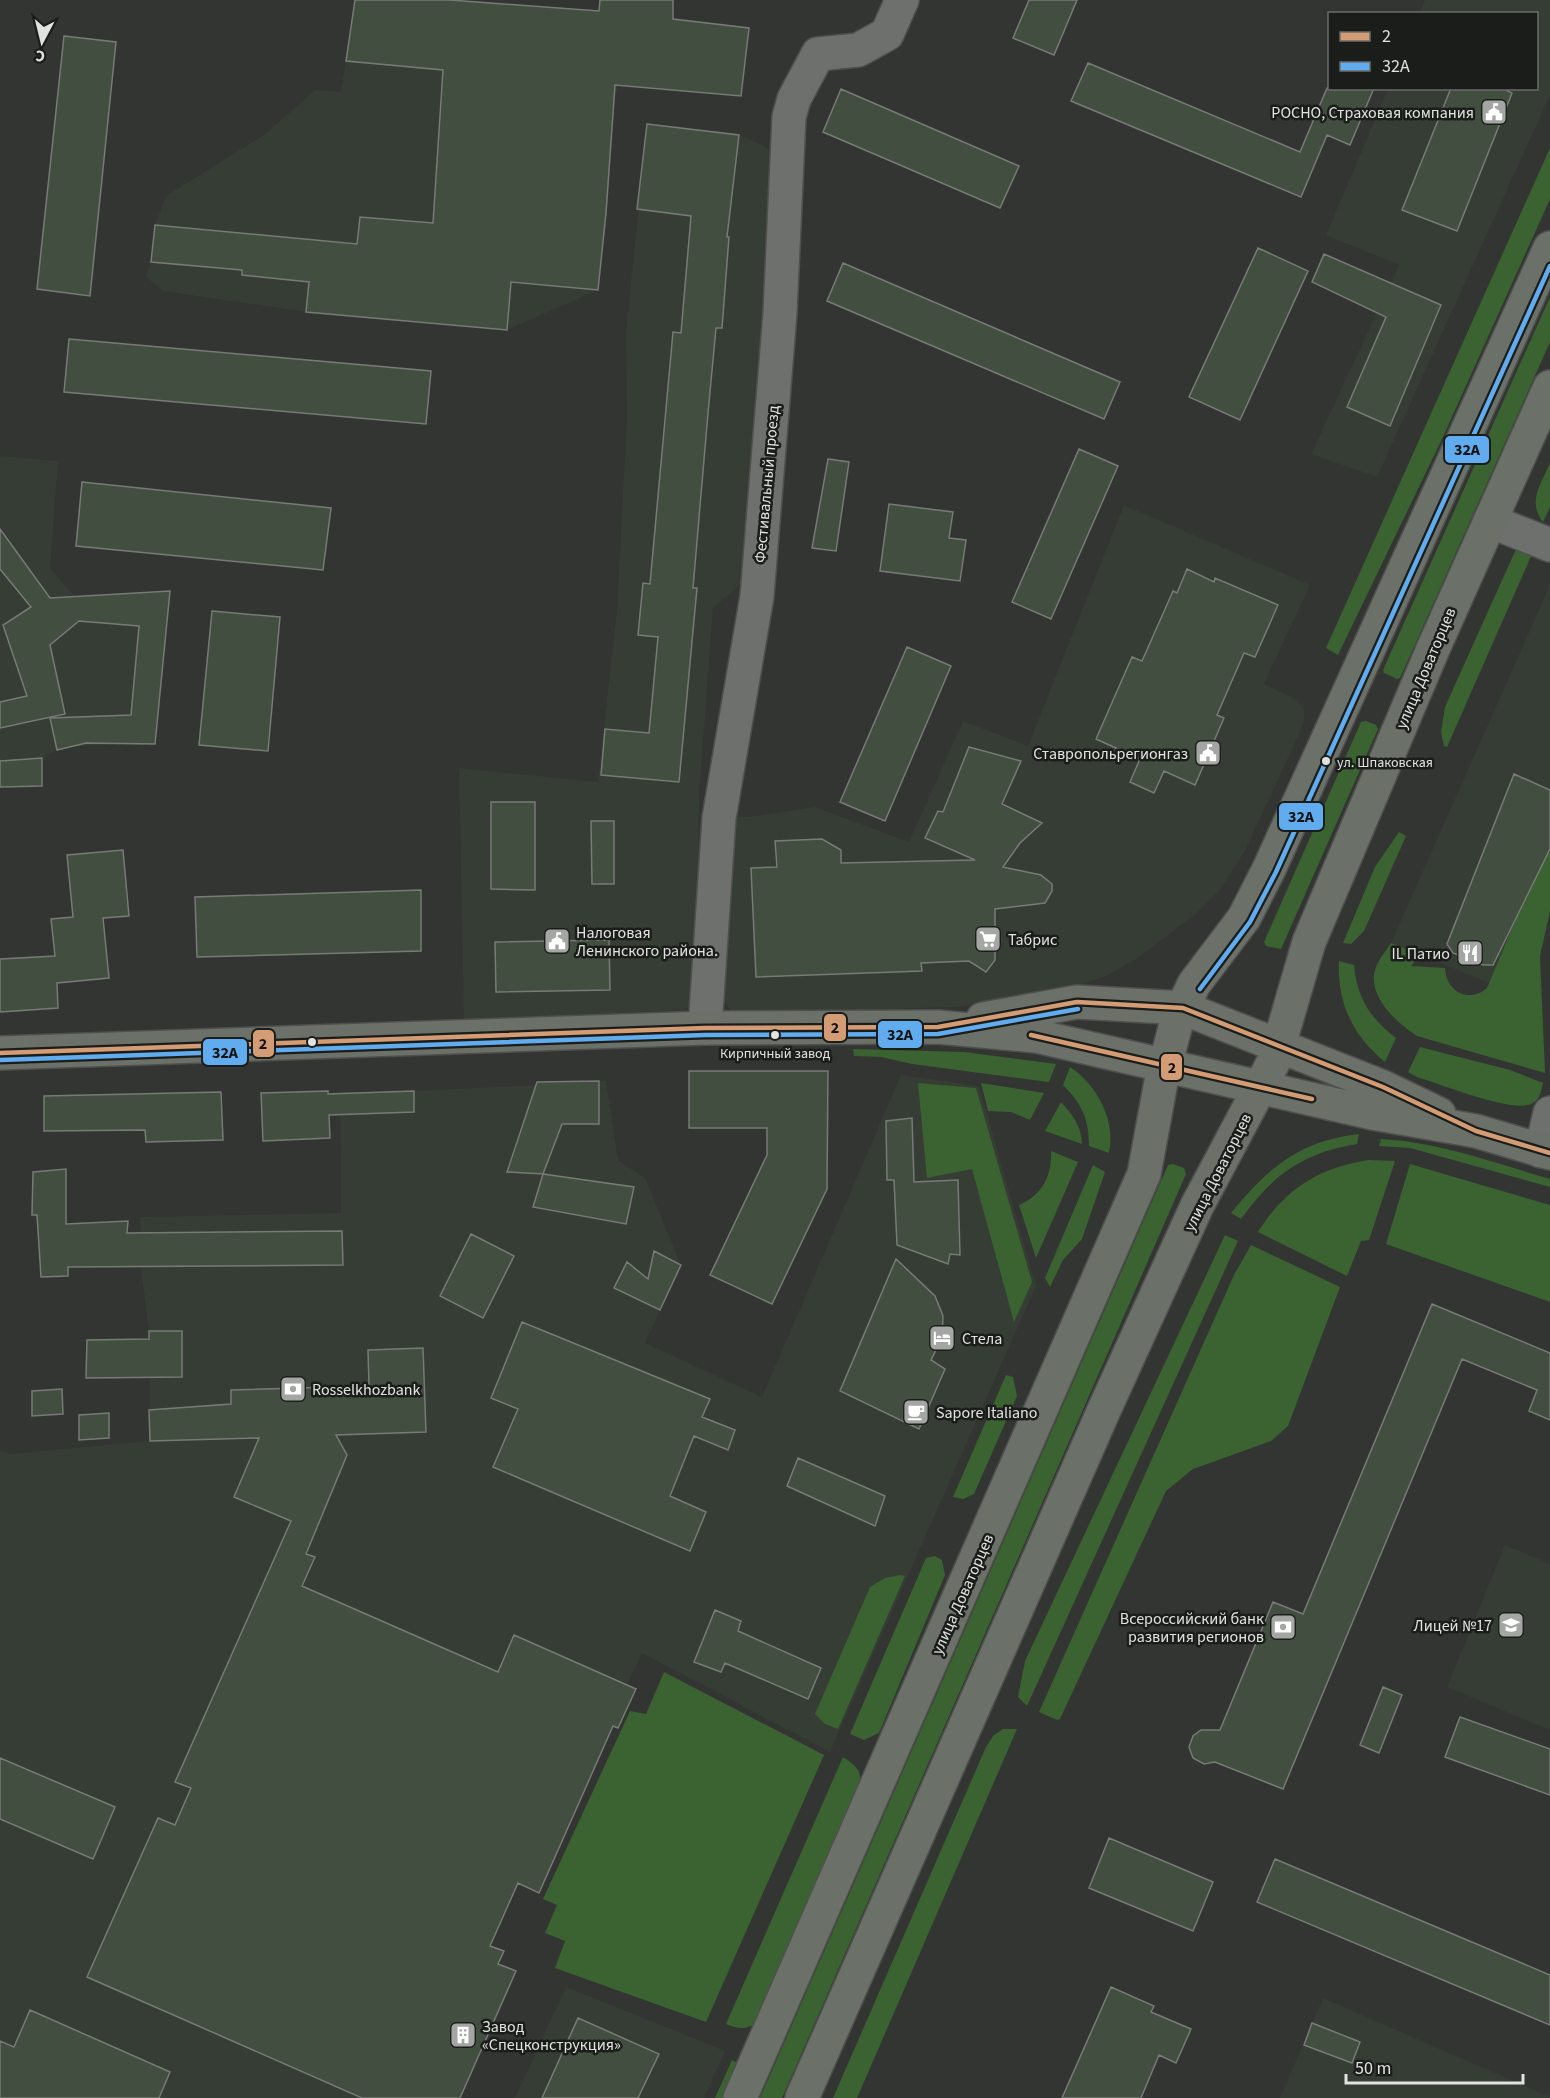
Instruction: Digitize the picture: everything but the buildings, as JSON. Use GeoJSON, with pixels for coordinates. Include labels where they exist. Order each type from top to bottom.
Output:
{"type":"FeatureCollection","features":[{"type":"Feature","properties":{"kind":"main road"},"geometry":{"type":"LineString","coordinates":[[1189,996],[1244,918],[1269,869],[1550,248]]}},
{"type":"Feature","properties":{"kind":"main road","name":"улица Доваторцев"},"geometry":{"type":"LineString","coordinates":[[802,2098],[1104,1410],[1197,1206],[1275,1059],[1288,1021],[1309,942],[1550,387]]}},
{"type":"Feature","properties":{"kind":"main road"},"geometry":{"type":"LineString","coordinates":[[938,1027],[1077,1002],[1189,996],[1476,1131]]}},
{"type":"Feature","properties":{"kind":"main road","name":"улица Доваторцев"},"geometry":{"type":"LineString","coordinates":[[740,2098],[1144,1174],[1161,1082],[1189,996]]}},
{"type":"Feature","properties":{"kind":"main road"},"geometry":{"type":"LineString","coordinates":[[0,1053],[705,1028],[938,1027],[1036,1036],[1372,1113],[1476,1131],[1545,1152]]}},
{"type":"Feature","properties":{"kind":"street","name":"Фестивальный проезд"},"geometry":{"type":"LineString","coordinates":[[705,1028],[719,818],[757,596],[780,313],[789,117],[794,99],[818,54],[858,50],[887,34],[902,0]]}},
{"type":"Feature","properties":{"kind":"street"},"geometry":{"type":"LineString","coordinates":[[1490,521],[1550,545]]}},
{"type":"Feature","properties":{"kind":"street"},"geometry":{"type":"LineString","coordinates":[[1545,1152],[1550,1113]]}},
{"type":"Feature","properties":{"kind":"shaded area"},"geometry":{"type":"Polygon","coordinates":[[[355,0],[599,11],[600,0],[673,0],[673,19],[749,28],[741,96],[618,85],[614,103],[607,213],[598,290],[507,330],[306,312],[163,291],[146,277],[151,262],[155,225],[166,196],[264,135],[315,90],[341,92],[355,0]]]}},
{"type":"Feature","properties":{"kind":"shaded area"},"geometry":{"type":"Polygon","coordinates":[[[1425,0],[1550,0],[1550,95],[1377,477],[1311,454],[1399,265],[1326,235],[1388,90],[1538,90],[1538,12],[1420,12],[1425,0]]]}},
{"type":"Feature","properties":{"kind":"shaded area"},"geometry":{"type":"Polygon","coordinates":[[[647,124],[739,135],[779,156],[748,578],[713,608],[699,794],[698,990],[694,1003],[683,1010],[464,1020],[459,768],[598,782],[617,610],[627,418],[626,333],[647,124]]]}},
{"type":"Feature","properties":{"kind":"shaded area"},"geometry":{"type":"Polygon","coordinates":[[[0,456],[58,461],[50,569],[75,596],[170,591],[155,744],[72,746],[57,750],[42,758],[42,786],[0,787],[0,456]]]}},
{"type":"Feature","properties":{"kind":"shaded area"},"geometry":{"type":"Polygon","coordinates":[[[1124,505],[1310,585],[1264,684],[1297,700],[1304,710],[1304,723],[1245,851],[1219,891],[1198,912],[1138,958],[1106,976],[1059,992],[956,1007],[734,1013],[722,1000],[726,816],[749,817],[815,807],[909,842],[963,721],[1028,746],[1124,505]]]}},
{"type":"Feature","properties":{"kind":"shaded area"},"geometry":{"type":"Polygon","coordinates":[[[1550,585],[1550,849],[1494,985],[1391,943],[1550,585]]]}},
{"type":"Feature","properties":{"kind":"shaded area"},"geometry":{"type":"Polygon","coordinates":[[[901,1075],[979,1086],[1036,1286],[830,1752],[642,1653],[627,1685],[636,1689],[618,1728],[613,1726],[539,1893],[518,1884],[491,1945],[504,1951],[498,1964],[516,1971],[460,2098],[0,2098],[0,1450],[10,1454],[150,1441],[149,1331],[141,1268],[140,1217],[341,1213],[340,1091],[362,1093],[363,1114],[414,1112],[414,1091],[536,1085],[507,1171],[542,1174],[562,1124],[599,1124],[599,1081],[606,1081],[618,1160],[645,1178],[681,1265],[645,1343],[762,1397],[901,1075]]]}},
{"type":"Feature","properties":{"kind":"shaded area","name":"Лицей №17"},"geometry":{"type":"Polygon","coordinates":[[[1505,1545],[1550,1564],[1550,1730],[1447,1687],[1505,1545]]]}},
{"type":"Feature","properties":{"kind":"shaded area"},"geometry":{"type":"Polygon","coordinates":[[[566,1987],[725,2051],[704,2098],[515,2098],[566,1987]]]}},
{"type":"Feature","properties":{"kind":"shaded area"},"geometry":{"type":"Polygon","coordinates":[[[1323,1998],[1550,2097],[1550,2098],[1280,2098],[1323,1998]]]}},
{"type":"Feature","properties":{"kind":"green space"},"geometry":{"type":"Polygon","coordinates":[[[1550,148],[1550,199],[1442,439],[1338,655],[1326,648],[1550,148]]]}},
{"type":"Feature","properties":{"kind":"green space"},"geometry":{"type":"Polygon","coordinates":[[[1550,297],[1550,342],[1400,678],[1397,679],[1384,673],[1383,670],[1550,297]]]}},
{"type":"Feature","properties":{"kind":"green space"},"geometry":{"type":"Polygon","coordinates":[[[1550,463],[1550,507],[1543,522],[1538,514],[1536,500],[1550,463]]]}},
{"type":"Feature","properties":{"kind":"green space"},"geometry":{"type":"Polygon","coordinates":[[[1536,545],[1447,747],[1444,746],[1441,732],[1445,707],[1517,547],[1536,545]]]}},
{"type":"Feature","properties":{"kind":"green space"},"geometry":{"type":"Polygon","coordinates":[[[1366,721],[1376,725],[1378,729],[1281,949],[1266,946],[1264,942],[1361,722],[1366,721]]]}},
{"type":"Feature","properties":{"kind":"green space"},"geometry":{"type":"Polygon","coordinates":[[[1399,832],[1406,836],[1364,931],[1351,944],[1343,943],[1375,867],[1399,832]]]}},
{"type":"Feature","properties":{"kind":"green space"},"geometry":{"type":"Polygon","coordinates":[[[1545,850],[1550,852],[1550,911],[1540,956],[1545,1073],[1417,1036],[1401,1024],[1385,1007],[1375,988],[1376,967],[1391,943],[1421,955],[1411,966],[1445,968],[1449,983],[1459,993],[1473,995],[1480,993],[1487,988],[1545,850]]]}},
{"type":"Feature","properties":{"kind":"green space"},"geometry":{"type":"Polygon","coordinates":[[[1339,961],[1354,965],[1358,988],[1366,1006],[1379,1023],[1396,1038],[1385,1062],[1364,1041],[1349,1018],[1341,991],[1339,961]]]}},
{"type":"Feature","properties":{"kind":"green space"},"geometry":{"type":"Polygon","coordinates":[[[1420,1047],[1510,1070],[1543,1083],[1540,1094],[1533,1103],[1524,1106],[1511,1105],[1476,1097],[1417,1077],[1408,1072],[1420,1047]]]}},
{"type":"Feature","properties":{"kind":"green space"},"geometry":{"type":"Polygon","coordinates":[[[853,1049],[964,1052],[1056,1064],[1049,1082],[912,1064],[881,1057],[854,1056],[853,1049]]]}},
{"type":"Feature","properties":{"kind":"green space"},"geometry":{"type":"Polygon","coordinates":[[[1070,1067],[1088,1083],[1102,1104],[1110,1128],[1109,1153],[1089,1146],[1088,1128],[1083,1112],[1063,1085],[1070,1067]]]}},
{"type":"Feature","properties":{"kind":"green space"},"geometry":{"type":"Polygon","coordinates":[[[918,1083],[976,1088],[1032,1282],[1014,1322],[972,1169],[927,1178],[918,1083]]]}},
{"type":"Feature","properties":{"kind":"green space"},"geometry":{"type":"Polygon","coordinates":[[[981,1083],[1044,1093],[1030,1120],[1011,1112],[988,1111],[981,1083]]]}},
{"type":"Feature","properties":{"kind":"green space"},"geometry":{"type":"Polygon","coordinates":[[[1061,1102],[1076,1121],[1082,1144],[1045,1131],[1061,1102]]]}},
{"type":"Feature","properties":{"kind":"green space"},"geometry":{"type":"Polygon","coordinates":[[[1359,1134],[1357,1144],[1320,1153],[1290,1168],[1265,1190],[1241,1219],[1231,1213],[1258,1183],[1286,1159],[1319,1143],[1359,1134]]]}},
{"type":"Feature","properties":{"kind":"green space"},"geometry":{"type":"Polygon","coordinates":[[[1381,1139],[1424,1144],[1467,1154],[1550,1179],[1550,1187],[1410,1148],[1379,1146],[1381,1139]]]}},
{"type":"Feature","properties":{"kind":"green space"},"geometry":{"type":"Polygon","coordinates":[[[1051,1151],[1078,1162],[1036,1258],[1019,1205],[1040,1190],[1048,1176],[1051,1151]]]}},
{"type":"Feature","properties":{"kind":"green space"},"geometry":{"type":"Polygon","coordinates":[[[1368,1160],[1395,1161],[1369,1240],[1361,1241],[1347,1276],[1258,1232],[1268,1217],[1291,1192],[1304,1183],[1334,1169],[1368,1160]]]}},
{"type":"Feature","properties":{"kind":"green space"},"geometry":{"type":"Polygon","coordinates":[[[1173,1164],[1184,1168],[1186,1174],[782,2098],[760,2098],[1168,1165],[1173,1164]]]}},
{"type":"Feature","properties":{"kind":"green space"},"geometry":{"type":"Polygon","coordinates":[[[1410,1164],[1550,1205],[1550,1302],[1386,1244],[1410,1164]]]}},
{"type":"Feature","properties":{"kind":"green space"},"geometry":{"type":"Polygon","coordinates":[[[1093,1165],[1105,1172],[1082,1239],[1063,1260],[1050,1287],[1045,1278],[1093,1165]]]}},
{"type":"Feature","properties":{"kind":"green space"},"geometry":{"type":"Polygon","coordinates":[[[1225,1235],[1238,1241],[1027,1706],[1018,1697],[1025,1661],[1225,1235]]]}},
{"type":"Feature","properties":{"kind":"green space"},"geometry":{"type":"Polygon","coordinates":[[[1251,1245],[1340,1287],[1288,1426],[1271,1441],[1193,1469],[1166,1491],[1060,1719],[1057,1720],[1039,1712],[1234,1275],[1251,1245]]]}},
{"type":"Feature","properties":{"kind":"green space"},"geometry":{"type":"Polygon","coordinates":[[[1006,1375],[1013,1377],[1017,1396],[974,1494],[963,1499],[953,1497],[1006,1375]]]}},
{"type":"Feature","properties":{"kind":"green space"},"geometry":{"type":"Polygon","coordinates":[[[935,1556],[942,1560],[945,1575],[879,1733],[864,1740],[850,1734],[926,1558],[935,1556]]]}},
{"type":"Feature","properties":{"kind":"green space"},"geometry":{"type":"Polygon","coordinates":[[[905,1576],[838,1729],[825,1724],[815,1714],[870,1587],[885,1578],[905,1576]]]}},
{"type":"Feature","properties":{"kind":"green space"},"geometry":{"type":"Polygon","coordinates":[[[664,1672],[824,1755],[706,2022],[555,1968],[565,1941],[545,1933],[557,1905],[543,1899],[630,1711],[646,1714],[664,1672]]]}},
{"type":"Feature","properties":{"kind":"green space"},"geometry":{"type":"Polygon","coordinates":[[[1003,1729],[1017,1729],[857,2098],[833,2098],[986,1747],[993,1736],[1003,1729]]]}},
{"type":"Feature","properties":{"kind":"green space"},"geometry":{"type":"Polygon","coordinates":[[[843,1757],[855,1766],[860,1774],[858,1797],[760,2019],[744,2028],[726,2024],[843,1757]]]}},
{"type":"Feature","properties":{"kind":"green space"},"geometry":{"type":"Polygon","coordinates":[[[732,2060],[739,2064],[729,2098],[715,2098],[732,2060]]]}},
{"type":"Feature","properties":{"kind":"transit line","name":"32A"},"geometry":{"type":"LineString","coordinates":[[1200,989],[1250,922],[1276,872],[1550,266]]}},
{"type":"Feature","properties":{"kind":"transit line","name":"2"},"geometry":{"type":"LineString","coordinates":[[0,1053],[705,1028],[938,1027],[1077,1002],[1183,1008],[1383,1087],[1476,1131],[1550,1153]]}},
{"type":"Feature","properties":{"kind":"transit line","name":"32A"},"geometry":{"type":"LineString","coordinates":[[0,1060],[705,1035],[938,1034],[1078,1009]]}},
{"type":"Feature","properties":{"kind":"transit line","name":"2"},"geometry":{"type":"LineString","coordinates":[[1031,1035],[1312,1099]]}},
{"type":"Feature","properties":{"kind":"place","name":"РОСНО, Страховая компания"},"geometry":{"type":"Point","coordinates":[1494,112]}},
{"type":"Feature","properties":{"kind":"place","name":"Ставропольрегионгаз"},"geometry":{"type":"Point","coordinates":[1208,753]}},
{"type":"Feature","properties":{"kind":"place","name":"ул. Шпаковская"},"geometry":{"type":"Point","coordinates":[1326,761]}},
{"type":"Feature","properties":{"kind":"place","name":"Табрис"},"geometry":{"type":"Point","coordinates":[988,939]}},
{"type":"Feature","properties":{"kind":"place","name":"Налоговая Ленинского района."},"geometry":{"type":"Point","coordinates":[557,941]}},
{"type":"Feature","properties":{"kind":"place","name":"IL Патио"},"geometry":{"type":"Point","coordinates":[1470,953]}},
{"type":"Feature","properties":{"kind":"place","name":"Кирпичный завод"},"geometry":{"type":"Point","coordinates":[775,1035]}},
{"type":"Feature","properties":{"kind":"place","name":"Стела"},"geometry":{"type":"Point","coordinates":[942,1338]}},
{"type":"Feature","properties":{"kind":"place","name":"Rosselkhozbank"},"geometry":{"type":"Point","coordinates":[293,1389]}},
{"type":"Feature","properties":{"kind":"place","name":"Sapore Italiano"},"geometry":{"type":"Point","coordinates":[916,1412]}},
{"type":"Feature","properties":{"kind":"place","name":"Лицей №17"},"geometry":{"type":"Point","coordinates":[1511,1625]}},
{"type":"Feature","properties":{"kind":"place","name":"Всероссийский банк развития регионов"},"geometry":{"type":"Point","coordinates":[1283,1627]}},
{"type":"Feature","properties":{"kind":"place","name":"Завод «Спецконструкция»"},"geometry":{"type":"Point","coordinates":[463,2035]}}]}
